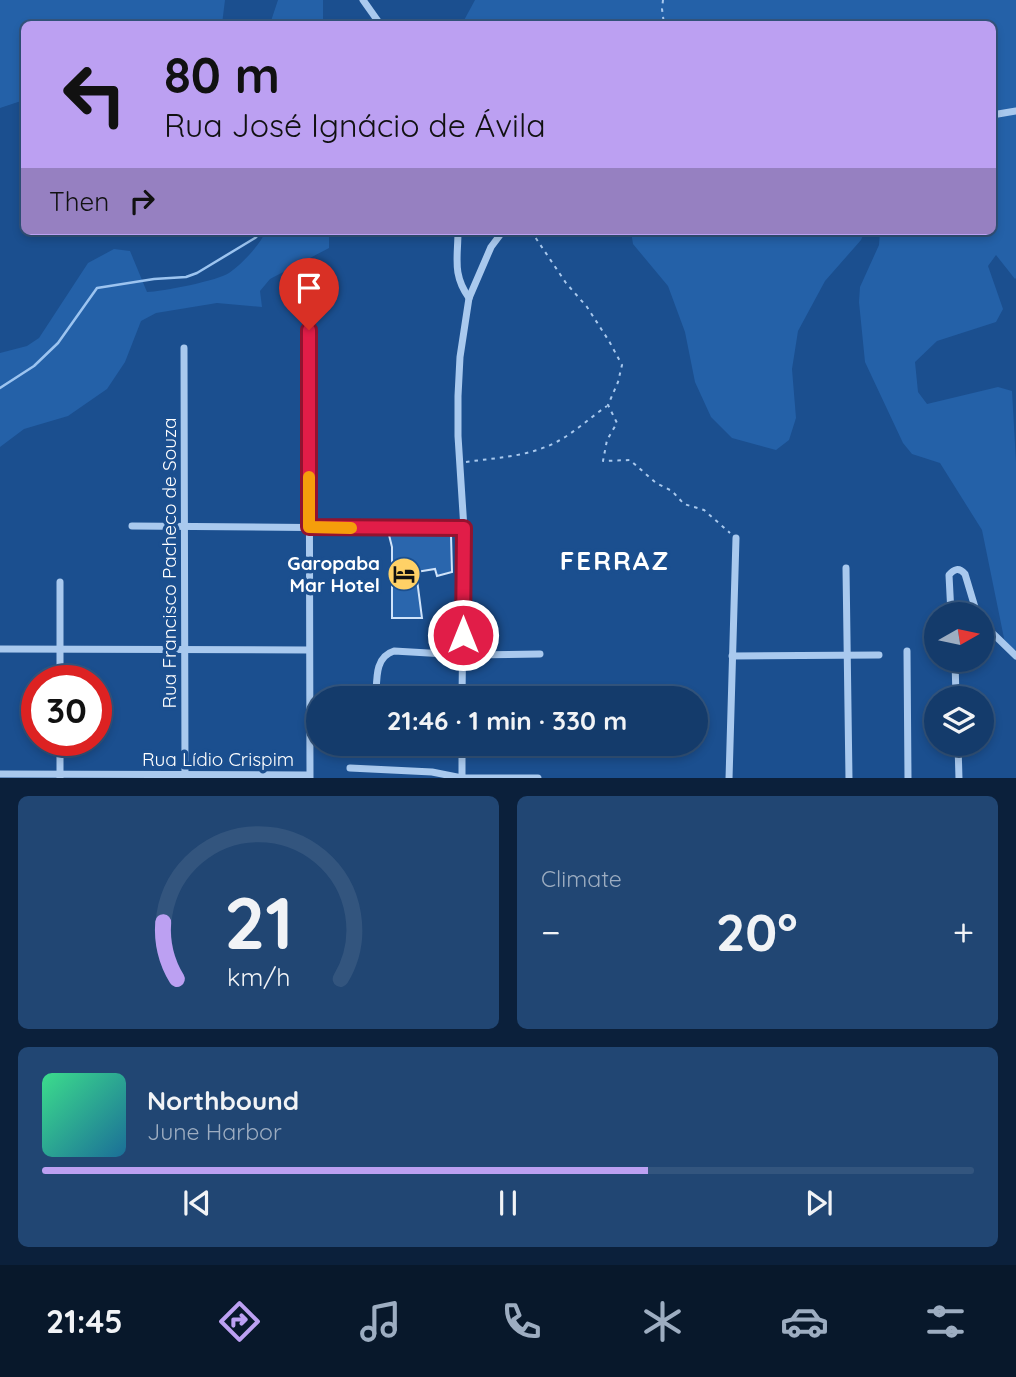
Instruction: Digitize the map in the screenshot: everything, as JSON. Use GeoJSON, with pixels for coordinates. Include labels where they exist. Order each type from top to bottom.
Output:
{"type":"FeatureCollection","features":[{"type":"Feature","properties":{"kind":"street"},"geometry":{"type":"LineString","coordinates":[[363,0],[378,21]]}},
{"type":"Feature","properties":{"kind":"street"},"geometry":{"type":"LineString","coordinates":[[996,114],[1016,111]]}},
{"type":"Feature","properties":{"kind":"street"},"geometry":{"type":"LineString","coordinates":[[458,235],[457,273],[461,287],[469,298]]}},
{"type":"Feature","properties":{"kind":"street"},"geometry":{"type":"LineString","coordinates":[[463,686],[464,528],[458,436],[460,357],[469,298],[491,247],[500,235]]}},
{"type":"Feature","properties":{"kind":"street"},"geometry":{"type":"LineString","coordinates":[[309,330],[309,777]]}},
{"type":"Feature","properties":{"kind":"street","name":"Rua Francisco Pacheco de Souza"},"geometry":{"type":"LineString","coordinates":[[184,348],[185,776]]}},
{"type":"Feature","properties":{"kind":"street"},"geometry":{"type":"LineString","coordinates":[[132,526],[464,528]]}},
{"type":"Feature","properties":{"kind":"street"},"geometry":{"type":"LineString","coordinates":[[729,778],[736,538]]}},
{"type":"Feature","properties":{"kind":"street"},"geometry":{"type":"LineString","coordinates":[[846,568],[849,778]]}},
{"type":"Feature","properties":{"kind":"street"},"geometry":{"type":"LineString","coordinates":[[950,602],[949,575],[957,569],[965,574],[973,602]]}},
{"type":"Feature","properties":{"kind":"street"},"geometry":{"type":"LineString","coordinates":[[60,582],[60,665]]}},
{"type":"Feature","properties":{"kind":"street"},"geometry":{"type":"LineString","coordinates":[[994,635],[1016,656]]}},
{"type":"Feature","properties":{"kind":"street"},"geometry":{"type":"LineString","coordinates":[[0,649],[309,650]]}},
{"type":"Feature","properties":{"kind":"street"},"geometry":{"type":"LineString","coordinates":[[378,686],[381,660],[387,653],[394,651],[463,655],[540,654]]}},
{"type":"Feature","properties":{"kind":"street"},"geometry":{"type":"LineString","coordinates":[[907,651],[908,778]]}},
{"type":"Feature","properties":{"kind":"street"},"geometry":{"type":"LineString","coordinates":[[732,656],[879,655]]}},
{"type":"Feature","properties":{"kind":"street"},"geometry":{"type":"LineString","coordinates":[[60,756],[60,776]]}},
{"type":"Feature","properties":{"kind":"street"},"geometry":{"type":"LineString","coordinates":[[462,756],[462,778]]}},
{"type":"Feature","properties":{"kind":"street"},"geometry":{"type":"LineString","coordinates":[[958,756],[959,778]]}},
{"type":"Feature","properties":{"kind":"street"},"geometry":{"type":"LineString","coordinates":[[350,768],[376,774],[432,772],[462,778],[538,778]]}},
{"type":"Feature","properties":{"kind":"street","name":"Rua Lídio Crispim"},"geometry":{"type":"LineString","coordinates":[[0,774],[309,777]]}},
{"type":"Feature","properties":{"kind":"path"},"geometry":{"type":"LineString","coordinates":[[663,0],[664,21]]}},
{"type":"Feature","properties":{"kind":"path"},"geometry":{"type":"LineString","coordinates":[[461,463],[526,454],[550,446],[608,405],[618,382],[622,365],[609,341],[534,235]]}},
{"type":"Feature","properties":{"kind":"path"},"geometry":{"type":"LineString","coordinates":[[608,405],[617,423],[607,440],[603,461],[630,460],[684,504],[704,510],[736,538]]}},
{"type":"Feature","properties":{"kind":"shaded area"},"geometry":{"type":"Polygon","coordinates":[[[0,0],[225,0],[222,21],[21,21],[21,101],[0,108],[0,0]]]}},
{"type":"Feature","properties":{"kind":"shaded area"},"geometry":{"type":"Polygon","coordinates":[[[278,0],[323,0],[323,21],[271,21],[278,0]]]}},
{"type":"Feature","properties":{"kind":"shaded area"},"geometry":{"type":"Polygon","coordinates":[[[475,0],[1016,0],[1016,278],[996,255],[988,266],[1003,309],[996,322],[937,341],[915,362],[918,392],[927,404],[998,387],[1012,391],[1016,462],[1016,650],[1006,648],[982,530],[940,463],[912,454],[903,443],[865,362],[859,302],[860,287],[879,245],[880,235],[996,235],[996,21],[464,21],[475,0]]]}},
{"type":"Feature","properties":{"kind":"shaded area"},"geometry":{"type":"Polygon","coordinates":[[[263,235],[329,235],[329,248],[270,279],[260,291],[262,307],[217,303],[156,313],[141,321],[125,362],[107,389],[68,416],[24,429],[0,447],[0,353],[27,346],[39,338],[88,263],[114,249],[130,251],[147,292],[177,288],[223,276],[240,264],[263,235]]]}},
{"type":"Feature","properties":{"kind":"shaded area"},"geometry":{"type":"Polygon","coordinates":[[[632,235],[863,235],[825,281],[798,331],[792,369],[796,418],[789,440],[776,450],[732,438],[711,417],[695,382],[685,332],[668,286],[633,244],[632,235]]]}},
{"type":"Feature","properties":{"kind":"building","name":"Garopaba Mar Hotel"},"geometry":{"type":"Polygon","coordinates":[[[389,535],[451,535],[452,572],[437,576],[435,569],[416,572],[422,618],[392,618],[392,547],[389,535]]]}},
{"type":"Feature","properties":{"kind":"waterway"},"geometry":{"type":"LineString","coordinates":[[0,388],[34,366],[58,343],[97,288],[186,277],[258,235]]}},
{"type":"Feature","properties":{"kind":"slow traffic"},"geometry":{"type":"LineString","coordinates":[[309,477],[309,527],[351,528]]}},
{"type":"Feature","properties":{"kind":"place","name":"Garopaba Mar Hotel"},"geometry":{"type":"Point","coordinates":[404,574]}},
{"type":"Feature","properties":{"kind":"district","name":"FERRAZ"},"geometry":{"type":"Point","coordinates":[615,560]}},
{"type":"Feature","properties":{"kind":"route"},"geometry":{"type":"LineString","coordinates":[[309,330],[309,527],[464,528],[463,635]]}}]}
